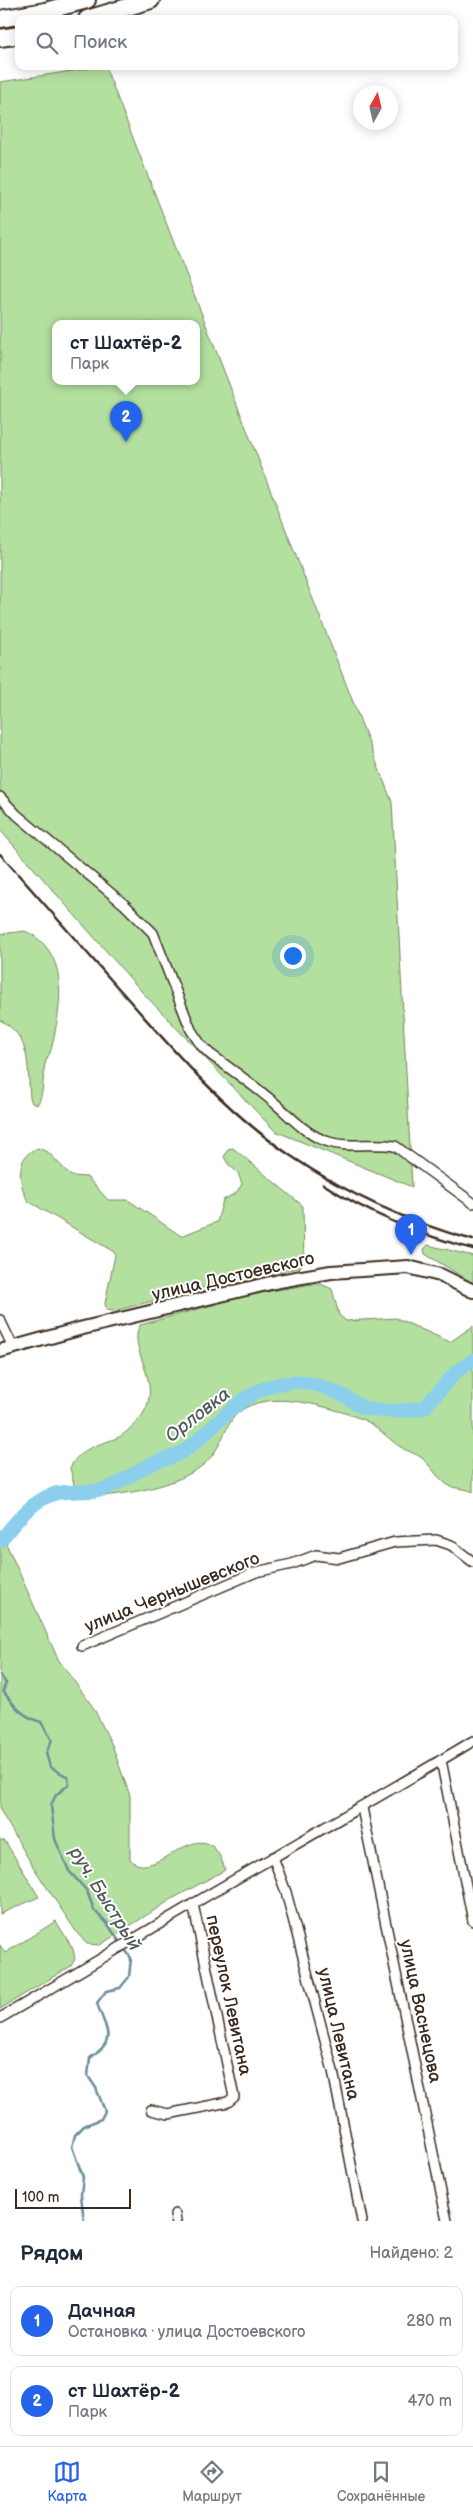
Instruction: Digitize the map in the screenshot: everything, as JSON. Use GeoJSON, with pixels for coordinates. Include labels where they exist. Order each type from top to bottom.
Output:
{"type":"FeatureCollection","features":[{"type":"Feature","properties":{"kind":"highway"},"geometry":{"type":"LineString","coordinates":[[22,15],[87,0]]}},
{"type":"Feature","properties":{"kind":"highway"},"geometry":{"type":"LineString","coordinates":[[100,15],[151,0]]}},
{"type":"Feature","properties":{"kind":"highway"},"geometry":{"type":"LineString","coordinates":[[0,19],[15,16]]}},
{"type":"Feature","properties":{"kind":"highway"},"geometry":{"type":"LineString","coordinates":[[0,38],[15,35]]}},
{"type":"Feature","properties":{"kind":"main road","name":"улица Достоевского"},"geometry":{"type":"LineString","coordinates":[[0,1351],[280,1280],[331,1272],[408,1267],[440,1275],[473,1292]]}},
{"type":"Feature","properties":{"kind":"street"},"geometry":{"type":"LineString","coordinates":[[0,796],[17,815],[125,905],[153,933],[191,1030],[210,1054],[272,1100],[313,1135],[336,1144],[381,1144],[394,1146],[473,1203]]}},
{"type":"Feature","properties":{"kind":"street"},"geometry":{"type":"LineString","coordinates":[[0,1320],[13,1347]]}},
{"type":"Feature","properties":{"kind":"street","name":"улица Чернышевского"},"geometry":{"type":"LineString","coordinates":[[82,1646],[256,1572],[292,1564],[316,1555],[339,1558],[395,1542],[436,1540],[452,1545],[473,1562]]}},
{"type":"Feature","properties":{"kind":"street"},"geometry":{"type":"LineString","coordinates":[[0,2018],[273,1857],[362,1808],[398,1784],[473,1741]]}},
{"type":"Feature","properties":{"kind":"street"},"geometry":{"type":"LineString","coordinates":[[441,1760],[473,1921]]}},
{"type":"Feature","properties":{"kind":"street","name":"улица Васнецова"},"geometry":{"type":"LineString","coordinates":[[362,1808],[447,2221]]}},
{"type":"Feature","properties":{"kind":"street","name":"улица Левитана"},"geometry":{"type":"LineString","coordinates":[[273,1857],[286,1892],[333,2071],[362,2221]]}},
{"type":"Feature","properties":{"kind":"street","name":"переулок Левитана"},"geometry":{"type":"LineString","coordinates":[[151,2110],[168,2114],[228,2102],[234,2096],[193,1904]]}},
{"type":"Feature","properties":{"kind":"green space"},"geometry":{"type":"Polygon","coordinates":[[[79,70],[107,70],[392,802],[412,1187],[275,1131],[143,993],[0,830],[0,82],[79,70]]]}},
{"type":"Feature","properties":{"kind":"green space"},"geometry":{"type":"Polygon","coordinates":[[[25,931],[40,940],[50,952],[56,966],[59,981],[60,998],[58,1014],[51,1049],[45,1064],[40,1100],[37,1105],[32,1103],[30,1098],[28,1064],[23,1044],[18,1035],[0,1020],[0,934],[25,931]]]}},
{"type":"Feature","properties":{"kind":"green space"},"geometry":{"type":"Polygon","coordinates":[[[38,1148],[48,1152],[71,1176],[87,1177],[108,1200],[128,1200],[181,1236],[217,1222],[223,1200],[236,1193],[242,1184],[238,1173],[228,1164],[224,1157],[228,1149],[233,1148],[303,1206],[304,1263],[299,1268],[248,1276],[114,1311],[106,1310],[105,1303],[115,1255],[114,1252],[28,1201],[22,1187],[22,1163],[25,1157],[38,1148]]]}},
{"type":"Feature","properties":{"kind":"green space"},"geometry":{"type":"Polygon","coordinates":[[[428,1245],[473,1256],[473,1283],[425,1254],[424,1249],[428,1245]]]}},
{"type":"Feature","properties":{"kind":"green space"},"geometry":{"type":"Polygon","coordinates":[[[321,1284],[332,1289],[339,1315],[346,1321],[396,1318],[450,1342],[473,1326],[473,1492],[448,1485],[422,1458],[401,1448],[362,1419],[333,1409],[282,1400],[265,1401],[251,1405],[238,1413],[229,1425],[213,1455],[207,1462],[187,1475],[143,1490],[82,1497],[75,1488],[70,1468],[74,1461],[90,1448],[124,1434],[143,1414],[148,1402],[148,1378],[138,1344],[137,1334],[140,1325],[252,1294],[321,1284]]]}},
{"type":"Feature","properties":{"kind":"green space"},"geometry":{"type":"Polygon","coordinates":[[[0,1530],[58,1659],[93,1707],[112,1745],[130,1796],[130,1859],[140,1865],[153,1863],[193,1843],[206,1843],[216,1851],[225,1870],[172,1899],[100,1945],[87,1944],[77,1933],[32,1865],[0,1810],[0,1530]]]}},
{"type":"Feature","properties":{"kind":"green space"},"geometry":{"type":"Polygon","coordinates":[[[0,1840],[5,1841],[39,1897],[0,1914],[0,1840]]]}},
{"type":"Feature","properties":{"kind":"green space"},"geometry":{"type":"Polygon","coordinates":[[[56,1921],[73,1949],[75,1959],[71,1966],[0,2009],[0,1945],[5,1953],[56,1921]]]}},
{"type":"Feature","properties":{"kind":"waterway","name":"Орловка"},"geometry":{"type":"LineString","coordinates":[[0,1541],[30,1507],[46,1497],[59,1493],[93,1491],[106,1488],[119,1483],[153,1463],[180,1453],[197,1441],[233,1408],[260,1390],[294,1382],[307,1383],[333,1391],[347,1397],[359,1406],[371,1410],[402,1411],[417,1409],[424,1408],[457,1371],[473,1360]]}},
{"type":"Feature","properties":{"kind":"waterway","name":"руч. Быстрый"},"geometry":{"type":"LineString","coordinates":[[0,1675],[6,1683],[3,1691],[19,1710],[41,1722],[52,1740],[46,1753],[50,1767],[68,1777],[69,1784],[56,1795],[51,1805],[55,1839],[69,1871],[87,1891],[94,1910],[107,1923],[121,1944]]}},
{"type":"Feature","properties":{"kind":"waterway","name":"руч. Быстрый"},"geometry":{"type":"LineString","coordinates":[[84,2221],[81,2195],[83,2177],[72,2147],[75,2135],[84,2126],[101,2119],[105,2111],[96,2088],[88,2076],[90,2058],[99,2051],[107,2039],[106,2027],[97,2003],[106,1991],[120,1988],[129,1977],[131,1958],[124,1948]]}},
{"type":"Feature","properties":{"kind":"railway"},"geometry":{"type":"LineString","coordinates":[[0,854],[166,1042],[205,1083],[268,1139],[312,1170],[356,1195],[425,1225],[473,1240]]}},
{"type":"Feature","properties":{"kind":"railway"},"geometry":{"type":"LineString","coordinates":[[323,1184],[358,1205],[395,1222],[473,1249]]}},
{"type":"Feature","properties":{"kind":"place","name":"ст Шахтёр-2"},"geometry":{"type":"Point","coordinates":[126,442]}},
{"type":"Feature","properties":{"kind":"place","name":"Дачная"},"geometry":{"type":"Point","coordinates":[411,1255]}}]}
